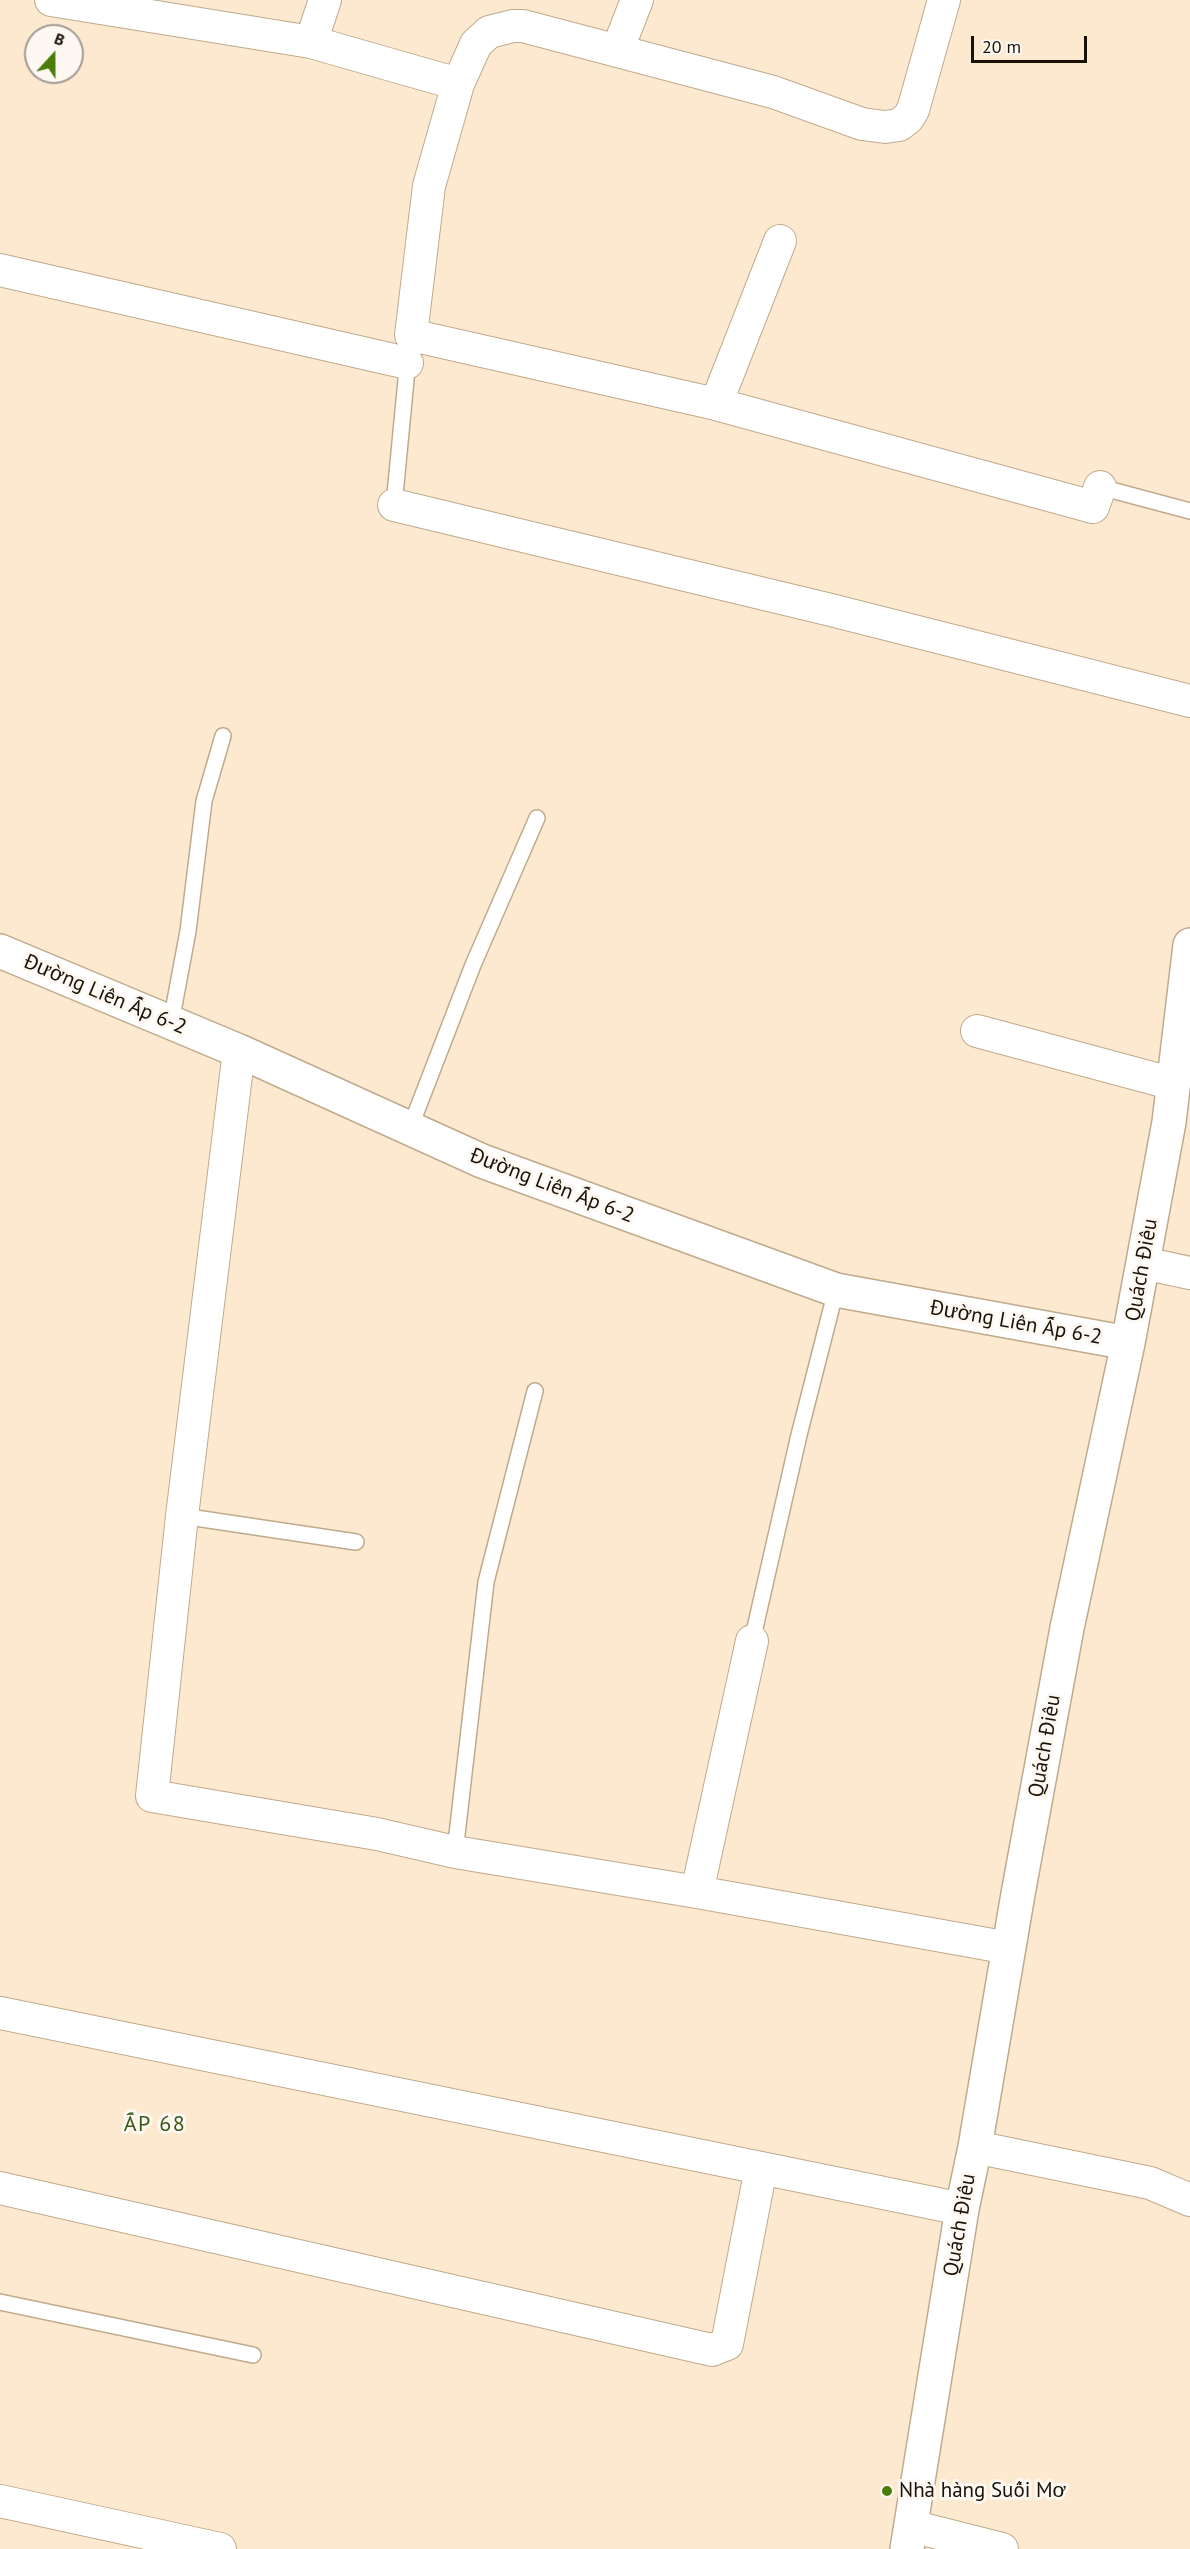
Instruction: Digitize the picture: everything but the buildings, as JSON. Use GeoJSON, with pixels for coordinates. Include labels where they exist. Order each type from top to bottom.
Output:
{"type":"FeatureCollection","features":[{"type":"Feature","properties":{"kind":"main road","name":"Quách Điêu"},"geometry":{"type":"LineString","coordinates":[[909,2537],[962,2209],[1067,1628],[1128,1343],[1169,1122],[1190,945]]}},
{"type":"Feature","properties":{"kind":"main road","name":"Đường Liên Ấp 6-2"},"geometry":{"type":"LineString","coordinates":[[0,951],[239,1051],[482,1161],[836,1290],[1128,1343]]}},
{"type":"Feature","properties":{"kind":"street"},"geometry":{"type":"LineString","coordinates":[[51,0],[311,42],[458,84]]}},
{"type":"Feature","properties":{"kind":"street"},"geometry":{"type":"LineString","coordinates":[[311,42],[325,0]]}},
{"type":"Feature","properties":{"kind":"street"},"geometry":{"type":"LineString","coordinates":[[617,51],[638,0]]}},
{"type":"Feature","properties":{"kind":"street"},"geometry":{"type":"LineString","coordinates":[[409,349],[429,186],[458,84],[476,44],[489,32],[506,27],[523,26],[773,92],[861,124],[885,127],[899,125],[908,118],[912,110],[944,0]]}},
{"type":"Feature","properties":{"kind":"street"},"geometry":{"type":"LineString","coordinates":[[716,404],[780,241]]}},
{"type":"Feature","properties":{"kind":"street"},"geometry":{"type":"LineString","coordinates":[[0,270],[409,349],[716,404],[1093,507],[1100,487]]}},
{"type":"Feature","properties":{"kind":"street"},"geometry":{"type":"LineString","coordinates":[[394,505],[820,608],[1190,701]]}},
{"type":"Feature","properties":{"kind":"street"},"geometry":{"type":"LineString","coordinates":[[977,1031],[1174,1084]]}},
{"type":"Feature","properties":{"kind":"street"},"geometry":{"type":"LineString","coordinates":[[239,1051],[183,1516],[153,1796],[377,1834],[455,1852],[698,1892],[1009,1948]]}},
{"type":"Feature","properties":{"kind":"street"},"geometry":{"type":"LineString","coordinates":[[1143,1263],[1190,1273]]}},
{"type":"Feature","properties":{"kind":"street"},"geometry":{"type":"LineString","coordinates":[[698,1892],[752,1641]]}},
{"type":"Feature","properties":{"kind":"street"},"geometry":{"type":"LineString","coordinates":[[0,2013],[962,2209]]}},
{"type":"Feature","properties":{"kind":"street"},"geometry":{"type":"LineString","coordinates":[[975,2147],[1150,2183],[1190,2200]]}},
{"type":"Feature","properties":{"kind":"street"},"geometry":{"type":"LineString","coordinates":[[0,2188],[712,2350],[727,2344],[761,2168]]}},
{"type":"Feature","properties":{"kind":"street"},"geometry":{"type":"LineString","coordinates":[[0,2501],[220,2549]]}},
{"type":"Feature","properties":{"kind":"street"},"geometry":{"type":"LineString","coordinates":[[909,2537],[1002,2549]]}},
{"type":"Feature","properties":{"kind":"lane"},"geometry":{"type":"LineString","coordinates":[[394,505],[409,349]]}},
{"type":"Feature","properties":{"kind":"lane"},"geometry":{"type":"LineString","coordinates":[[1100,487],[1190,511]]}},
{"type":"Feature","properties":{"kind":"lane"},"geometry":{"type":"LineString","coordinates":[[171,1022],[188,931],[204,801],[223,736]]}},
{"type":"Feature","properties":{"kind":"lane"},"geometry":{"type":"LineString","coordinates":[[410,1128],[473,965],[537,818]]}},
{"type":"Feature","properties":{"kind":"lane"},"geometry":{"type":"LineString","coordinates":[[752,1641],[804,1413],[836,1290]]}},
{"type":"Feature","properties":{"kind":"lane"},"geometry":{"type":"LineString","coordinates":[[455,1852],[486,1582],[535,1391]]}},
{"type":"Feature","properties":{"kind":"lane"},"geometry":{"type":"LineString","coordinates":[[183,1516],[356,1542]]}},
{"type":"Feature","properties":{"kind":"lane"},"geometry":{"type":"LineString","coordinates":[[0,2302],[253,2355]]}},
{"type":"Feature","properties":{"kind":"place","name":"Nhà hàng Suối Mơ"},"geometry":{"type":"Point","coordinates":[887,2491]}},
{"type":"Feature","properties":{"kind":"district","name":"ẤP 68"},"geometry":{"type":"Point","coordinates":[155,2125]}}]}
